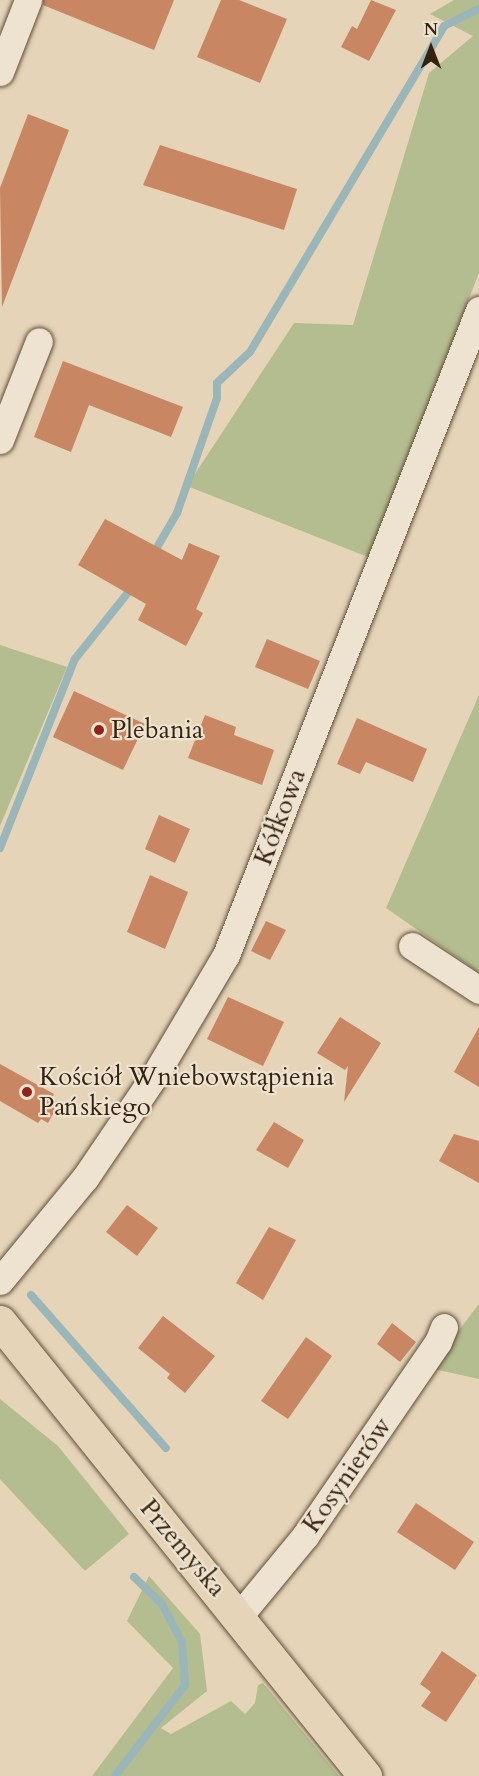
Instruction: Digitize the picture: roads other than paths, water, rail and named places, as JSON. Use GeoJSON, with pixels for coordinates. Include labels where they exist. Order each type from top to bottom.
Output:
{"type":"FeatureCollection","features":[{"type":"Feature","properties":{"kind":"main road","name":"Przemyska"},"geometry":{"type":"LineString","coordinates":[[0,1322],[240,1616],[365,1776]]}},
{"type":"Feature","properties":{"kind":"street"},"geometry":{"type":"LineString","coordinates":[[0,72],[6,39],[28,0]]}},
{"type":"Feature","properties":{"kind":"street","name":"Kółkowa"},"geometry":{"type":"LineString","coordinates":[[0,1281],[85,1178],[155,1075],[226,955],[479,310]]}},
{"type":"Feature","properties":{"kind":"street"},"geometry":{"type":"LineString","coordinates":[[0,440],[39,342]]}},
{"type":"Feature","properties":{"kind":"street"},"geometry":{"type":"LineString","coordinates":[[412,945],[479,990]]}},
{"type":"Feature","properties":{"kind":"street","name":"Kosynierów"},"geometry":{"type":"LineString","coordinates":[[240,1616],[324,1509],[438,1342],[444,1327]]}},
{"type":"Feature","properties":{"kind":"waterway"},"geometry":{"type":"LineString","coordinates":[[152,556],[177,513],[217,398],[217,383],[250,352],[444,26],[479,9]]}},
{"type":"Feature","properties":{"kind":"waterway"},"geometry":{"type":"LineString","coordinates":[[0,848],[75,659],[134,585]]}},
{"type":"Feature","properties":{"kind":"waterway"},"geometry":{"type":"LineString","coordinates":[[31,1295],[166,1448]]}},
{"type":"Feature","properties":{"kind":"waterway"},"geometry":{"type":"LineString","coordinates":[[115,1776],[185,1685],[182,1642],[162,1604],[134,1577]]}},
{"type":"Feature","properties":{"kind":"place","name":"Plebania"},"geometry":{"type":"Point","coordinates":[99,730]}},
{"type":"Feature","properties":{"kind":"place","name":"Kościół Wniebowstąpienia Pańskiego"},"geometry":{"type":"Point","coordinates":[27,1092]}}]}
